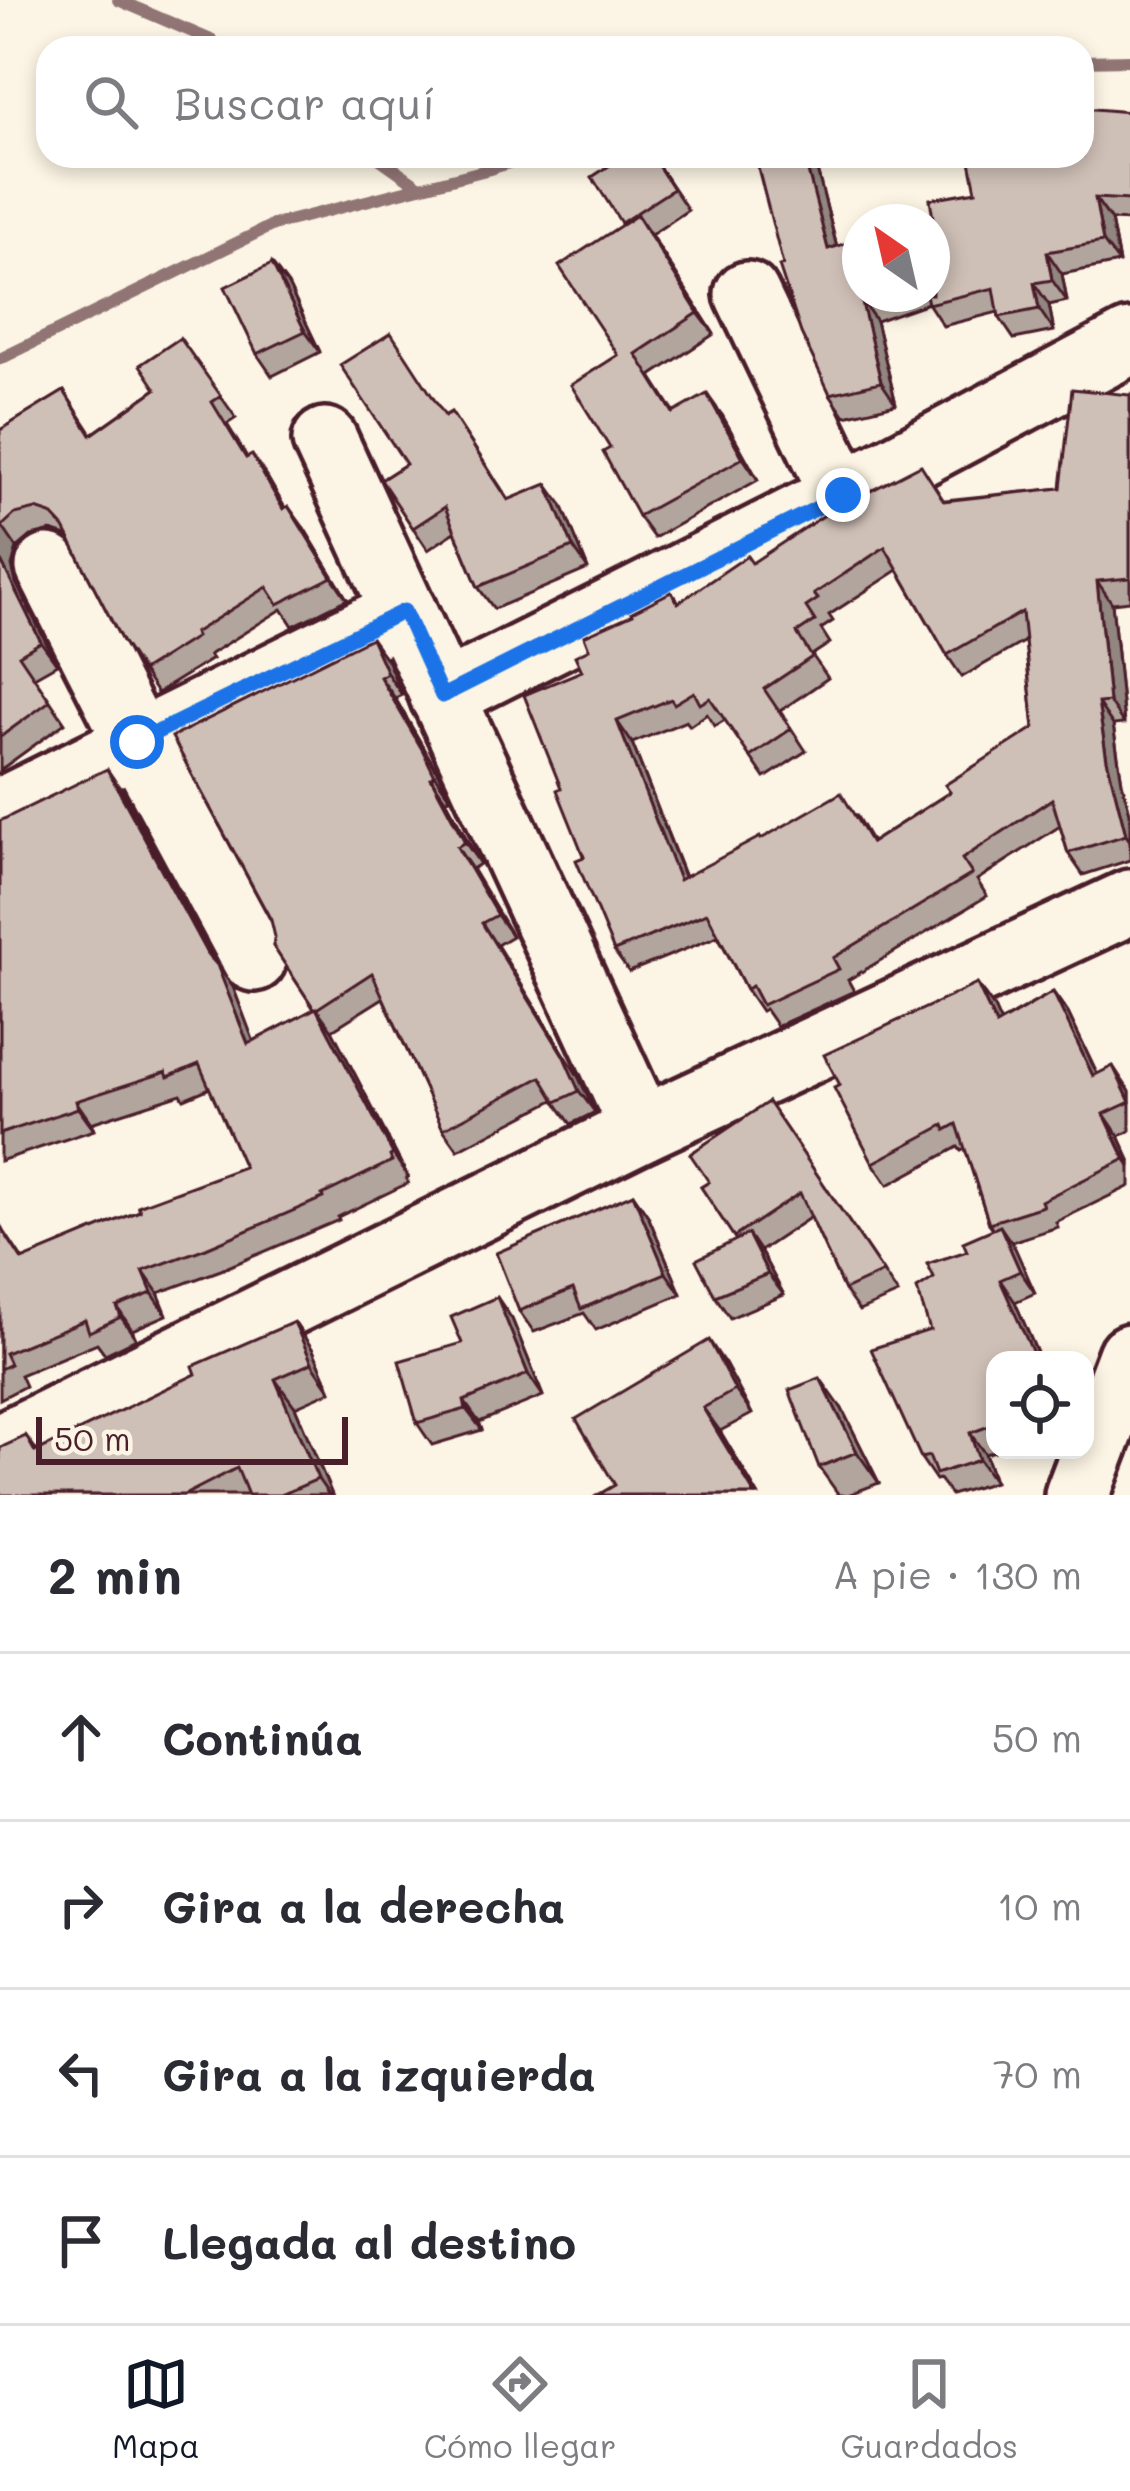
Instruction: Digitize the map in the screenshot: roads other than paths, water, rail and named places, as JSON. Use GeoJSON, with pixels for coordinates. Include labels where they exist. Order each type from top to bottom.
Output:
{"type":"FeatureCollection","features":[{"type":"Feature","properties":{"kind":"street"},"geometry":{"type":"LineString","coordinates":[[747,294],[843,495]]}},
{"type":"Feature","properties":{"kind":"street"},"geometry":{"type":"LineString","coordinates":[[442,696],[843,495],[1130,342]]}},
{"type":"Feature","properties":{"kind":"street"},"geometry":{"type":"LineString","coordinates":[[325,440],[642,1129]]}},
{"type":"Feature","properties":{"kind":"street"},"geometry":{"type":"LineString","coordinates":[[48,567],[254,959]]}},
{"type":"Feature","properties":{"kind":"street"},"geometry":{"type":"LineString","coordinates":[[0,811],[404,611]]}},
{"type":"Feature","properties":{"kind":"street"},"geometry":{"type":"LineString","coordinates":[[0,1446],[642,1129],[1130,902]]}},
{"type":"Feature","properties":{"kind":"street"},"geometry":{"type":"LineString","coordinates":[[1077,1495],[1130,1356]]}},
{"type":"Feature","properties":{"kind":"waterway"},"geometry":{"type":"LineString","coordinates":[[118,0],[202,36]]}},
{"type":"Feature","properties":{"kind":"waterway"},"geometry":{"type":"LineString","coordinates":[[1094,61],[1130,60]]}},
{"type":"Feature","properties":{"kind":"waterway"},"geometry":{"type":"LineString","coordinates":[[393,168],[420,187]]}},
{"type":"Feature","properties":{"kind":"waterway"},"geometry":{"type":"LineString","coordinates":[[0,359],[273,225],[493,168]]}}]}
